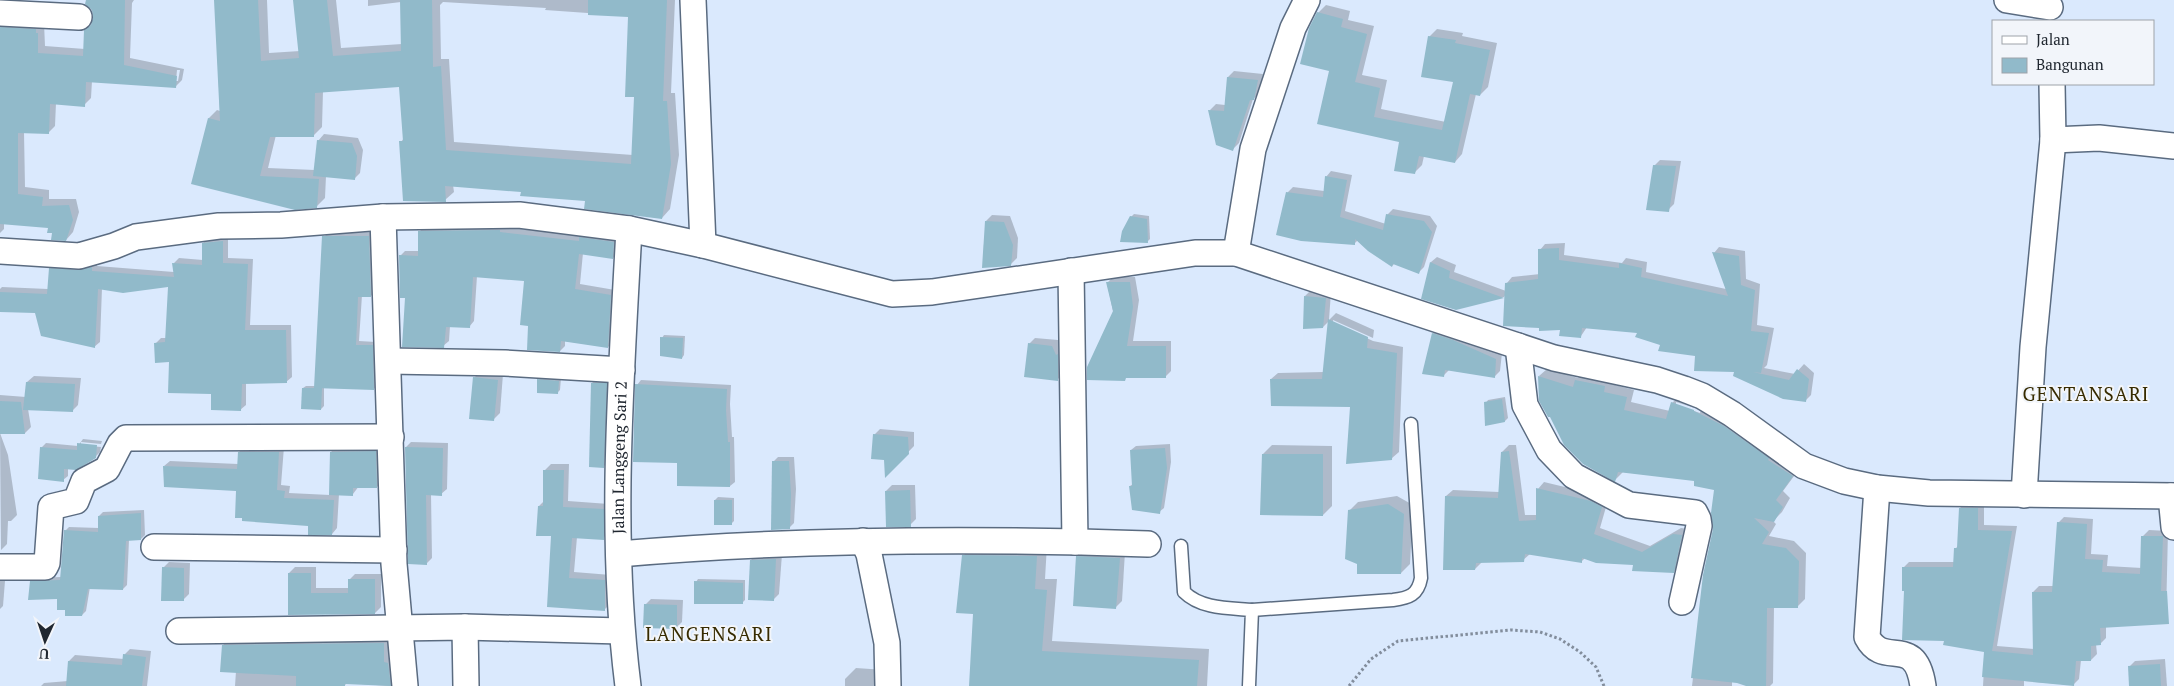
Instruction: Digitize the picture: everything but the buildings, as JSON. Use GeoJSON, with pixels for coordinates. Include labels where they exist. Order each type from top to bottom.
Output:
{"type":"FeatureCollection","features":[{"type":"Feature","properties":{"kind":"street"},"geometry":{"type":"LineString","coordinates":[[692,0],[703,245]]}},
{"type":"Feature","properties":{"kind":"street"},"geometry":{"type":"LineString","coordinates":[[1236,253],[1253,149],[1293,28],[1307,0]]}},
{"type":"Feature","properties":{"kind":"street"},"geometry":{"type":"LineString","coordinates":[[2006,0],[2050,10]]}},
{"type":"Feature","properties":{"kind":"street"},"geometry":{"type":"LineString","coordinates":[[0,13],[79,17]]}},
{"type":"Feature","properties":{"kind":"street"},"geometry":{"type":"LineString","coordinates":[[2024,495],[2033,346],[2053,140],[2052,85]]}},
{"type":"Feature","properties":{"kind":"street"},"geometry":{"type":"LineString","coordinates":[[2053,140],[2099,138],[2174,146]]}},
{"type":"Feature","properties":{"kind":"street"},"geometry":{"type":"LineString","coordinates":[[0,251],[79,256],[136,237],[219,226],[281,225],[383,217],[520,214],[629,229],[703,245],[892,294],[932,292],[1195,253],[1236,253],[1554,358],[1657,380],[1702,396],[1732,414],[1804,466],[1844,481],[1877,488],[1928,493],[2172,496],[2174,527]]}},
{"type":"Feature","properties":{"kind":"street"},"geometry":{"type":"LineString","coordinates":[[383,217],[394,550],[405,686]]}},
{"type":"Feature","properties":{"kind":"street","name":"Jalan Langgeng Sari 2"},"geometry":{"type":"LineString","coordinates":[[628,686],[621,631],[618,554],[620,416],[629,229]]}},
{"type":"Feature","properties":{"kind":"street"},"geometry":{"type":"LineString","coordinates":[[1072,271],[1075,542]]}},
{"type":"Feature","properties":{"kind":"street"},"geometry":{"type":"LineString","coordinates":[[1518,346],[1525,404],[1549,450],[1574,476],[1629,505],[1695,513],[1699,526],[1682,602]]}},
{"type":"Feature","properties":{"kind":"street"},"geometry":{"type":"LineString","coordinates":[[389,361],[505,363],[622,370]]}},
{"type":"Feature","properties":{"kind":"street"},"geometry":{"type":"LineString","coordinates":[[0,567],[45,567],[47,563],[50,507],[76,501],[84,481],[107,469],[120,444],[126,438],[390,437]]}},
{"type":"Feature","properties":{"kind":"street"},"geometry":{"type":"LineString","coordinates":[[1877,488],[1867,637],[1871,646],[1880,651],[1909,656],[1915,660],[1923,686]]}},
{"type":"Feature","properties":{"kind":"street"},"geometry":{"type":"LineString","coordinates":[[863,541],[871,562],[887,642],[888,686]]}},
{"type":"Feature","properties":{"kind":"street"},"geometry":{"type":"LineString","coordinates":[[618,554],[704,547],[863,541],[1148,544]]}},
{"type":"Feature","properties":{"kind":"street"},"geometry":{"type":"LineString","coordinates":[[154,547],[394,550]]}},
{"type":"Feature","properties":{"kind":"street"},"geometry":{"type":"LineString","coordinates":[[465,627],[466,686]]}},
{"type":"Feature","properties":{"kind":"street"},"geometry":{"type":"LineString","coordinates":[[179,631],[465,627],[621,631]]}},
{"type":"Feature","properties":{"kind":"lane"},"geometry":{"type":"LineString","coordinates":[[1181,546],[1184,592],[1190,598],[1220,607],[1252,610],[1393,600],[1410,597],[1419,589],[1421,578],[1412,424]]}},
{"type":"Feature","properties":{"kind":"lane"},"geometry":{"type":"LineString","coordinates":[[1248,686],[1252,610]]}},
{"type":"Feature","properties":{"kind":"path"},"geometry":{"type":"LineString","coordinates":[[1348,686],[1371,659],[1398,641],[1511,630],[1540,632],[1560,639],[1580,652],[1596,667],[1604,686]]}},
{"type":"Feature","properties":{"kind":"district","name":"GENTANSARI"},"geometry":{"type":"Point","coordinates":[2086,394]}},
{"type":"Feature","properties":{"kind":"district","name":"LANGENSARI"},"geometry":{"type":"Point","coordinates":[709,634]}}]}
